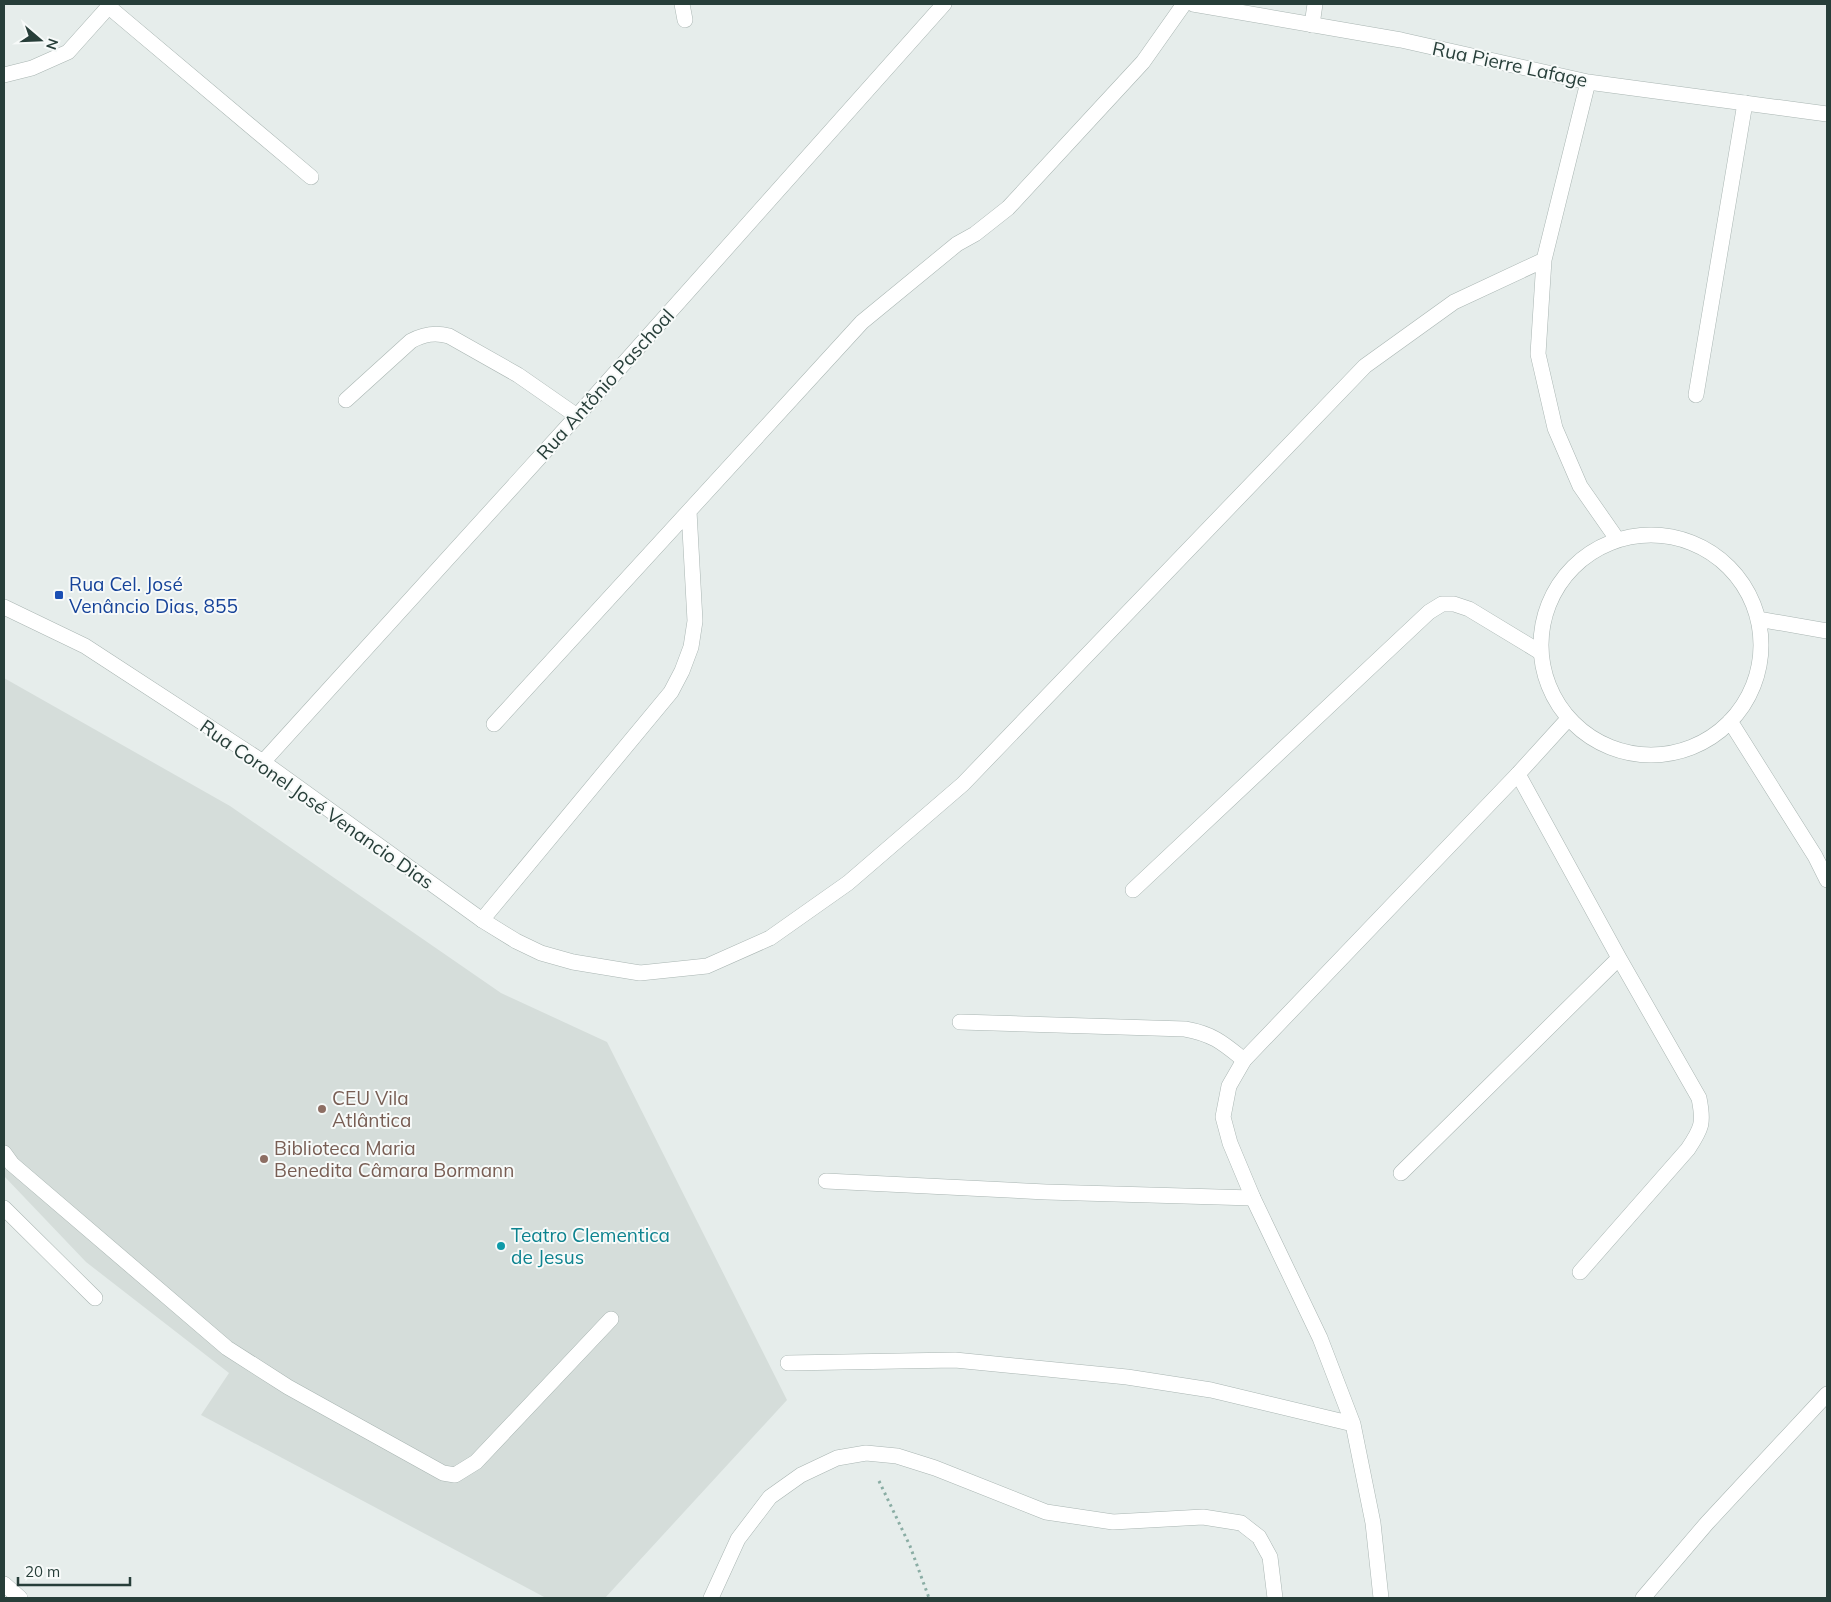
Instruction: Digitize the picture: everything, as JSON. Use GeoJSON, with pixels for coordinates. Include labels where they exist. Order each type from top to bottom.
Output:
{"type":"FeatureCollection","features":[{"type":"Feature","properties":{"kind":"street"},"geometry":{"type":"LineString","coordinates":[[682,4],[685,20]]}},
{"type":"Feature","properties":{"kind":"street","name":"Rua Antônio Paschoal"},"geometry":{"type":"LineString","coordinates":[[263,762],[577,416],[944,4]]}},
{"type":"Feature","properties":{"kind":"street"},"geometry":{"type":"LineString","coordinates":[[494,724],[862,322],[958,244],[975,234],[1008,208],[1143,62],[1184,4]]}},
{"type":"Feature","properties":{"kind":"street","name":"Rua Pierre Lafage"},"geometry":{"type":"LineString","coordinates":[[1193,4],[1401,40],[1588,82],[1827,114]]}},
{"type":"Feature","properties":{"kind":"street"},"geometry":{"type":"LineString","coordinates":[[1312,25],[1315,4]]}},
{"type":"Feature","properties":{"kind":"street"},"geometry":{"type":"LineString","coordinates":[[4,74],[32,68],[68,52],[110,5],[311,177]]}},
{"type":"Feature","properties":{"kind":"street"},"geometry":{"type":"LineString","coordinates":[[1588,82],[1544,260],[1538,354],[1555,428],[1580,486],[1617,539]]}},
{"type":"Feature","properties":{"kind":"street"},"geometry":{"type":"LineString","coordinates":[[1696,395],[1745,103]]}},
{"type":"Feature","properties":{"kind":"street","name":"Rua Coronel José Venancio Dias"},"geometry":{"type":"LineString","coordinates":[[4,607],[85,646],[263,762],[482,920],[516,941],[541,953],[573,962],[640,974],[707,966],[770,938],[848,883],[963,784],[1365,366],[1454,302],[1544,260]]}},
{"type":"Feature","properties":{"kind":"street"},"geometry":{"type":"LineString","coordinates":[[346,400],[411,341],[422,335],[441,334],[449,336],[518,375],[577,416]]}},
{"type":"Feature","properties":{"kind":"street"},"geometry":{"type":"LineString","coordinates":[[482,920],[671,692],[682,671],[691,647],[695,621],[689,511]]}},
{"type":"Feature","properties":{"kind":"street"},"geometry":{"type":"LineString","coordinates":[[1653,534],[1688,540],[1720,558],[1744,585],[1758,619],[1761,656],[1751,691],[1730,721],[1701,743],[1666,754],[1630,754],[1596,742],[1568,719],[1549,688],[1540,652],[1544,616],[1559,583],[1584,556],[1617,539],[1653,534]]}},
{"type":"Feature","properties":{"kind":"street"},"geometry":{"type":"LineString","coordinates":[[1133,890],[1428,612],[1442,604],[1454,604],[1469,609],[1540,652]]}},
{"type":"Feature","properties":{"kind":"street"},"geometry":{"type":"LineString","coordinates":[[1758,619],[1827,631]]}},
{"type":"Feature","properties":{"kind":"street"},"geometry":{"type":"LineString","coordinates":[[1381,1598],[1373,1523],[1353,1424],[1320,1338],[1253,1198],[1230,1143],[1223,1117],[1229,1086],[1244,1060],[1518,774],[1568,719]]}},
{"type":"Feature","properties":{"kind":"street"},"geometry":{"type":"LineString","coordinates":[[1730,721],[1821,855],[1827,880]]}},
{"type":"Feature","properties":{"kind":"street"},"geometry":{"type":"LineString","coordinates":[[1518,774],[1619,958],[1699,1098],[1703,1117],[1699,1133],[1688,1150],[1580,1272]]}},
{"type":"Feature","properties":{"kind":"street"},"geometry":{"type":"LineString","coordinates":[[1401,1173],[1619,958]]}},
{"type":"Feature","properties":{"kind":"street"},"geometry":{"type":"LineString","coordinates":[[960,1022],[1185,1029],[1200,1032],[1220,1040],[1244,1060]]}},
{"type":"Feature","properties":{"kind":"street"},"geometry":{"type":"LineString","coordinates":[[4,1153],[12,1164],[227,1348],[288,1387],[443,1473],[455,1475],[476,1462],[611,1319]]}},
{"type":"Feature","properties":{"kind":"street"},"geometry":{"type":"LineString","coordinates":[[826,1181],[1046,1192],[1253,1198]]}},
{"type":"Feature","properties":{"kind":"street"},"geometry":{"type":"LineString","coordinates":[[4,1208],[95,1298]]}},
{"type":"Feature","properties":{"kind":"street"},"geometry":{"type":"LineString","coordinates":[[788,1363],[955,1360],[1127,1377],[1211,1390],[1353,1424]]}},
{"type":"Feature","properties":{"kind":"street"},"geometry":{"type":"LineString","coordinates":[[1643,1598],[1707,1523],[1827,1394]]}},
{"type":"Feature","properties":{"kind":"street"},"geometry":{"type":"LineString","coordinates":[[711,1598],[738,1539],[770,1497],[801,1475],[837,1458],[866,1453],[897,1456],[935,1468],[1046,1512],[1113,1522],[1203,1517],[1241,1523],[1259,1537],[1270,1557],[1275,1598]]}},
{"type":"Feature","properties":{"kind":"street"},"geometry":{"type":"LineString","coordinates":[[4,1584],[20,1598]]}},
{"type":"Feature","properties":{"kind":"path"},"geometry":{"type":"LineString","coordinates":[[866,1453],[910,1546],[929,1598]]}},
{"type":"Feature","properties":{"kind":"shaded area","name":"CEU Vila Atlântica"},"geometry":{"type":"Polygon","coordinates":[[[4,678],[230,806],[501,993],[607,1042],[787,1400],[605,1598],[546,1598],[201,1415],[229,1373],[86,1262],[4,1176],[4,678]]]}},
{"type":"Feature","properties":{"kind":"place","name":"Rua Cel. José Venâncio Dias, 855"},"geometry":{"type":"Point","coordinates":[59,595]}},
{"type":"Feature","properties":{"kind":"place","name":"CEU Vila Atlântica"},"geometry":{"type":"Point","coordinates":[322,1109]}},
{"type":"Feature","properties":{"kind":"place","name":"Biblioteca Maria Benedita Câmara Bormann"},"geometry":{"type":"Point","coordinates":[264,1159]}},
{"type":"Feature","properties":{"kind":"place","name":"Teatro Clementica de Jesus"},"geometry":{"type":"Point","coordinates":[501,1246]}}]}
